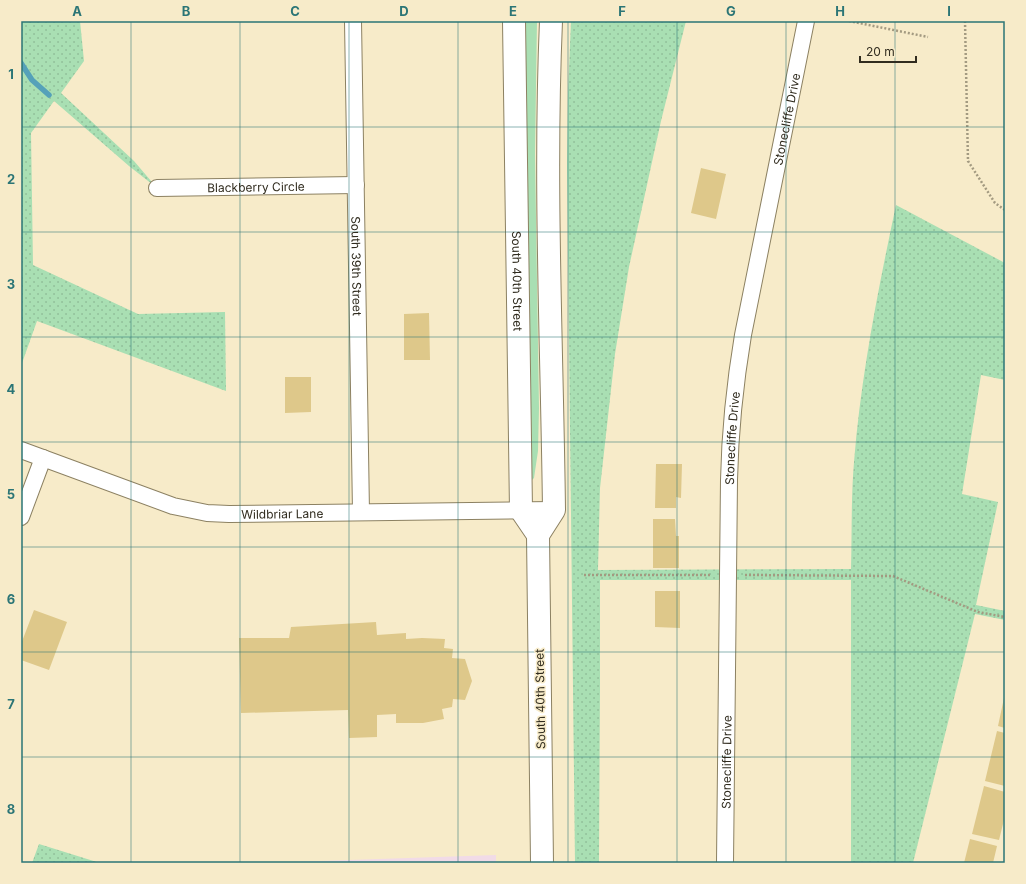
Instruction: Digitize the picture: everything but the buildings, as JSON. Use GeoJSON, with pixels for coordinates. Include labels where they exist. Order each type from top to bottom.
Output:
{"type":"FeatureCollection","features":[{"type":"Feature","properties":{"kind":"main road","name":"South 40th Street"},"geometry":{"type":"LineString","coordinates":[[514,21],[521,510]]}},
{"type":"Feature","properties":{"kind":"main road"},"geometry":{"type":"LineString","coordinates":[[521,510],[538,535],[554,510],[548,207],[551,21]]}},
{"type":"Feature","properties":{"kind":"main road","name":"South 40th Street"},"geometry":{"type":"LineString","coordinates":[[538,535],[542,863]]}},
{"type":"Feature","properties":{"kind":"street","name":"South 39th Street"},"geometry":{"type":"LineString","coordinates":[[353,21],[361,512]]}},
{"type":"Feature","properties":{"kind":"street","name":"Stonecliffe Drive"},"geometry":{"type":"LineString","coordinates":[[725,863],[730,444],[737,372],[743,334],[806,21]]}},
{"type":"Feature","properties":{"kind":"street","name":"Blackberry Circle"},"geometry":{"type":"LineString","coordinates":[[157,188],[356,185]]}},
{"type":"Feature","properties":{"kind":"street","name":"Wildbriar Lane"},"geometry":{"type":"LineString","coordinates":[[21,450],[173,506],[207,513],[554,510]]}},
{"type":"Feature","properties":{"kind":"street"},"geometry":{"type":"LineString","coordinates":[[21,517],[43,458]]}},
{"type":"Feature","properties":{"kind":"path"},"geometry":{"type":"LineString","coordinates":[[849,21],[928,36]]}},
{"type":"Feature","properties":{"kind":"path"},"geometry":{"type":"LineString","coordinates":[[965,21],[968,161],[995,203],[1005,210]]}},
{"type":"Feature","properties":{"kind":"path"},"geometry":{"type":"LineString","coordinates":[[584,575],[893,576],[978,612],[1005,617]]}},
{"type":"Feature","properties":{"kind":"shaded area"},"geometry":{"type":"Polygon","coordinates":[[[496,855],[496,863],[261,863],[496,855]]]}},
{"type":"Feature","properties":{"kind":"green space"},"geometry":{"type":"Polygon","coordinates":[[[21,21],[80,21],[84,61],[61,93],[134,161],[157,188],[129,166],[54,101],[31,133],[33,265],[138,314],[225,312],[226,391],[37,321],[21,366],[21,21]]]}},
{"type":"Feature","properties":{"kind":"green space"},"geometry":{"type":"Polygon","coordinates":[[[525,21],[537,21],[535,154],[539,408],[538,451],[534,478],[532,480],[525,21]]]}},
{"type":"Feature","properties":{"kind":"green space"},"geometry":{"type":"Polygon","coordinates":[[[571,21],[686,21],[661,121],[629,267],[615,354],[600,488],[598,570],[851,569],[853,475],[857,429],[877,301],[896,205],[1005,263],[1005,380],[981,375],[962,494],[998,502],[976,605],[1005,611],[1005,620],[975,614],[913,863],[851,863],[851,580],[600,580],[599,863],[575,863],[567,165],[571,21]]]}},
{"type":"Feature","properties":{"kind":"green space"},"geometry":{"type":"Polygon","coordinates":[[[39,844],[100,863],[32,863],[39,844]]]}},
{"type":"Feature","properties":{"kind":"waterway"},"geometry":{"type":"LineString","coordinates":[[21,63],[32,80],[49,95]]}}]}
